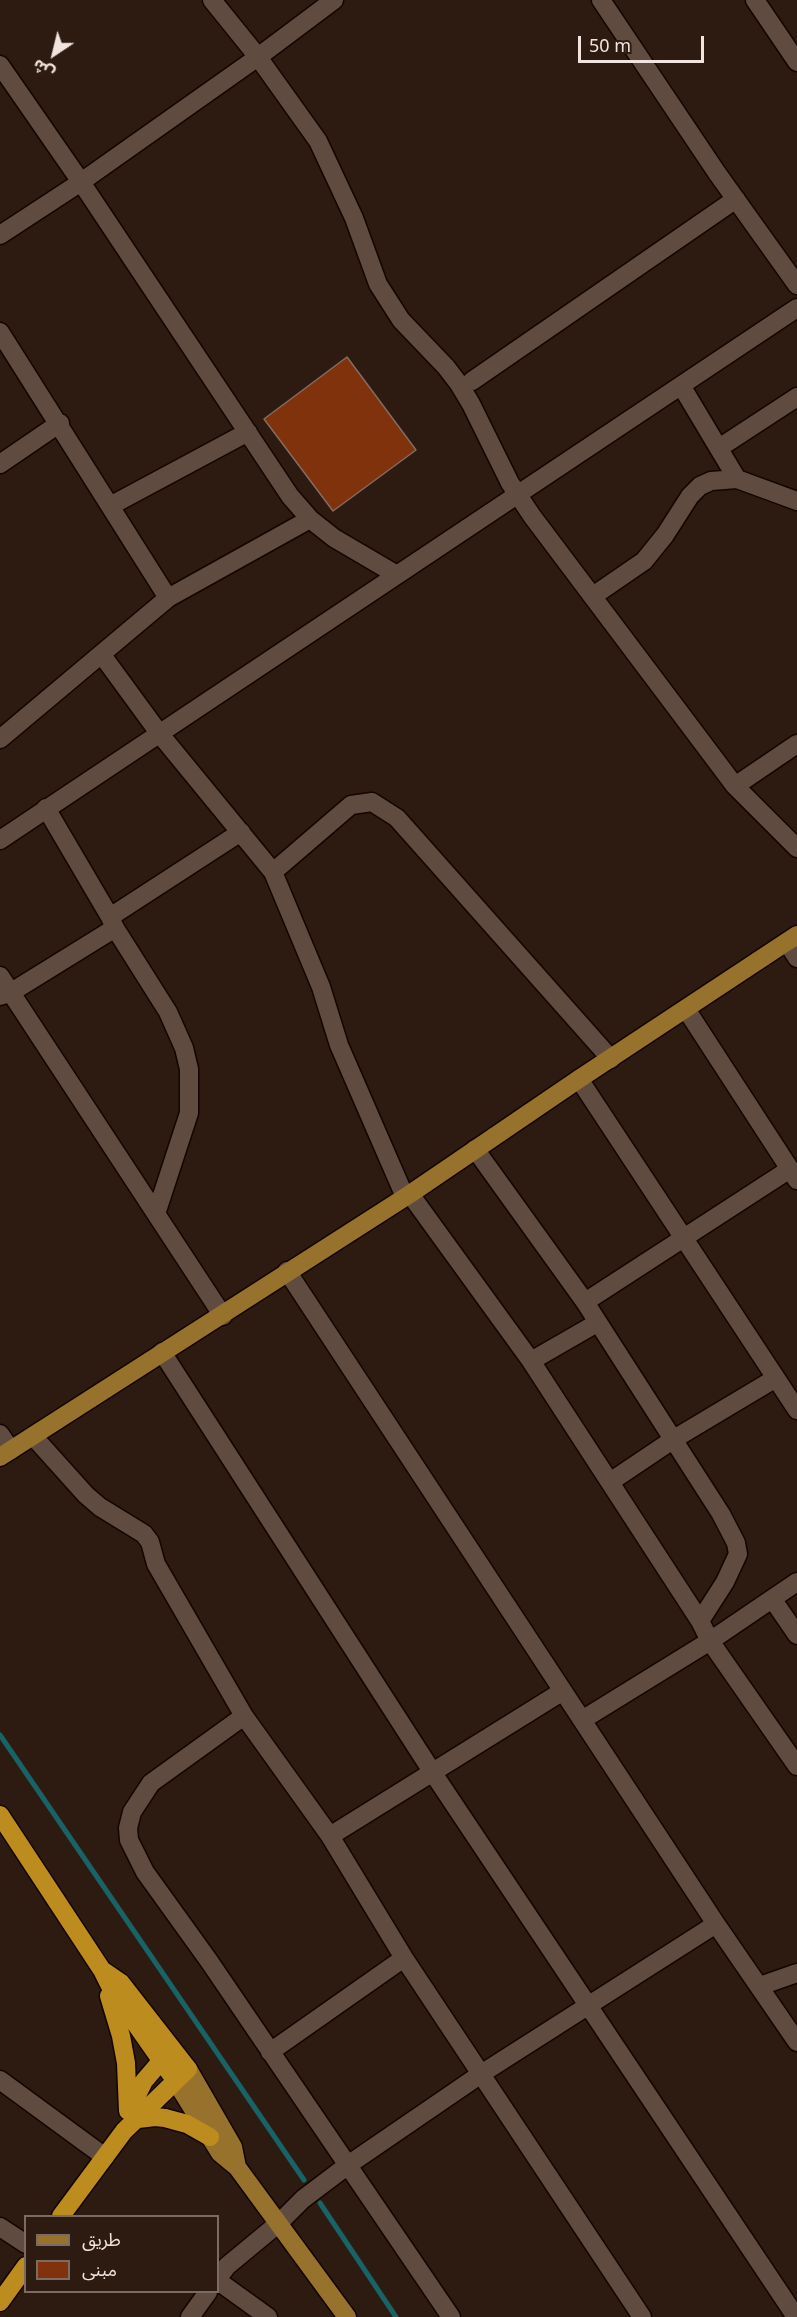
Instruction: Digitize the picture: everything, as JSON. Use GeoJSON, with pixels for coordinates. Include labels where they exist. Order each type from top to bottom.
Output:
{"type":"FeatureCollection","features":[{"type":"Feature","properties":{"kind":"highway"},"geometry":{"type":"LineString","coordinates":[[0,1816],[104,1975],[182,2074],[130,2120],[62,2215]]}},
{"type":"Feature","properties":{"kind":"highway"},"geometry":{"type":"LineString","coordinates":[[104,1975],[126,2063],[130,2120]]}},
{"type":"Feature","properties":{"kind":"highway"},"geometry":{"type":"LineString","coordinates":[[130,2120],[137,2093],[167,2054]]}},
{"type":"Feature","properties":{"kind":"highway"},"geometry":{"type":"LineString","coordinates":[[130,2120],[165,2118],[187,2124],[210,2137]]}},
{"type":"Feature","properties":{"kind":"highway"},"geometry":{"type":"LineString","coordinates":[[0,2302],[24,2269]]}},
{"type":"Feature","properties":{"kind":"main road"},"geometry":{"type":"LineString","coordinates":[[5,1453],[162,1352],[223,1316],[287,1271],[407,1195],[792,939]]}},
{"type":"Feature","properties":{"kind":"main road"},"geometry":{"type":"LineString","coordinates":[[182,2074],[210,2137],[220,2152],[237,2167],[347,2317]]}},
{"type":"Feature","properties":{"kind":"main road"},"geometry":{"type":"LineString","coordinates":[[182,2074],[233,2147],[237,2167]]}},
{"type":"Feature","properties":{"kind":"street"},"geometry":{"type":"LineString","coordinates":[[212,0],[303,118],[329,161],[354,218],[378,284],[390,304],[459,384],[519,496],[735,786],[797,849]]}},
{"type":"Feature","properties":{"kind":"street"},"geometry":{"type":"LineString","coordinates":[[0,235],[81,182],[258,57],[334,0]]}},
{"type":"Feature","properties":{"kind":"street"},"geometry":{"type":"LineString","coordinates":[[601,0],[797,285]]}},
{"type":"Feature","properties":{"kind":"street"},"geometry":{"type":"LineString","coordinates":[[754,0],[796,59]]}},
{"type":"Feature","properties":{"kind":"street"},"geometry":{"type":"LineString","coordinates":[[0,65],[81,182],[290,496],[310,519],[351,550],[397,575]]}},
{"type":"Feature","properties":{"kind":"street"},"geometry":{"type":"LineString","coordinates":[[472,381],[736,199]]}},
{"type":"Feature","properties":{"kind":"street"},"geometry":{"type":"LineString","coordinates":[[0,840],[519,496],[797,308]]}},
{"type":"Feature","properties":{"kind":"street"},"geometry":{"type":"LineString","coordinates":[[0,332],[60,423],[168,598]]}},
{"type":"Feature","properties":{"kind":"street"},"geometry":{"type":"LineString","coordinates":[[682,387],[737,479]]}},
{"type":"Feature","properties":{"kind":"street"},"geometry":{"type":"LineString","coordinates":[[719,448],[797,397]]}},
{"type":"Feature","properties":{"kind":"street"},"geometry":{"type":"LineString","coordinates":[[0,464],[60,423]]}},
{"type":"Feature","properties":{"kind":"street"},"geometry":{"type":"LineString","coordinates":[[110,506],[248,432]]}},
{"type":"Feature","properties":{"kind":"street"},"geometry":{"type":"LineString","coordinates":[[593,596],[644,561],[665,535],[690,496],[700,486],[711,481],[737,479],[797,501]]}},
{"type":"Feature","properties":{"kind":"street"},"geometry":{"type":"LineString","coordinates":[[0,739],[168,598],[310,519]]}},
{"type":"Feature","properties":{"kind":"street"},"geometry":{"type":"LineString","coordinates":[[102,655],[159,733],[273,872],[321,987],[339,1045],[407,1195],[531,1361],[700,1621],[710,1641],[797,1766]]}},
{"type":"Feature","properties":{"kind":"street"},"geometry":{"type":"LineString","coordinates":[[735,786],[797,744]]}},
{"type":"Feature","properties":{"kind":"street"},"geometry":{"type":"LineString","coordinates":[[273,872],[351,805],[372,802],[397,818],[612,1059]]}},
{"type":"Feature","properties":{"kind":"street"},"geometry":{"type":"LineString","coordinates":[[46,808],[112,922],[168,1012],[178,1033],[189,1070],[189,1113],[156,1214]]}},
{"type":"Feature","properties":{"kind":"street"},"geometry":{"type":"LineString","coordinates":[[5,994],[242,832]]}},
{"type":"Feature","properties":{"kind":"street"},"geometry":{"type":"LineString","coordinates":[[792,939],[797,958]]}},
{"type":"Feature","properties":{"kind":"street"},"geometry":{"type":"LineString","coordinates":[[0,976],[5,994],[223,1316]]}},
{"type":"Feature","properties":{"kind":"street"},"geometry":{"type":"LineString","coordinates":[[585,1302],[684,1237],[793,1174],[686,1009]]}},
{"type":"Feature","properties":{"kind":"street"},"geometry":{"type":"LineString","coordinates":[[579,1079],[797,1410]]}},
{"type":"Feature","properties":{"kind":"street"},"geometry":{"type":"LineString","coordinates":[[475,1149],[585,1302],[721,1514],[736,1543],[738,1554],[725,1582],[700,1621]]}},
{"type":"Feature","properties":{"kind":"street"},"geometry":{"type":"LineString","coordinates":[[287,1271],[716,1924],[797,2042]]}},
{"type":"Feature","properties":{"kind":"street"},"geometry":{"type":"LineString","coordinates":[[531,1361],[597,1323]]}},
{"type":"Feature","properties":{"kind":"street"},"geometry":{"type":"LineString","coordinates":[[162,1352],[434,1773],[795,2316]]}},
{"type":"Feature","properties":{"kind":"street"},"geometry":{"type":"LineString","coordinates":[[610,1482],[674,1439],[776,1378]]}},
{"type":"Feature","properties":{"kind":"street"},"geometry":{"type":"LineString","coordinates":[[0,1434],[5,1453]]}},
{"type":"Feature","properties":{"kind":"street"},"geometry":{"type":"LineString","coordinates":[[33,1436],[86,1496],[144,1534],[150,1542],[156,1564],[244,1716],[330,1836],[404,1958],[642,2317]]}},
{"type":"Feature","properties":{"kind":"street"},"geometry":{"type":"LineString","coordinates":[[582,1720],[710,1641],[797,1582]]}},
{"type":"Feature","properties":{"kind":"street"},"geometry":{"type":"LineString","coordinates":[[773,1600],[797,1635]]}},
{"type":"Feature","properties":{"kind":"street"},"geometry":{"type":"LineString","coordinates":[[330,1836],[563,1691]]}},
{"type":"Feature","properties":{"kind":"street"},"geometry":{"type":"LineString","coordinates":[[244,1716],[151,1782],[132,1812],[128,1828],[129,1840],[145,1872],[209,1961],[451,2317]]}},
{"type":"Feature","properties":{"kind":"street"},"geometry":{"type":"LineString","coordinates":[[219,2278],[227,2266],[279,2223],[303,2199],[348,2165],[481,2074],[716,1924]]}},
{"type":"Feature","properties":{"kind":"street"},"geometry":{"type":"LineString","coordinates":[[270,2052],[404,1958]]}},
{"type":"Feature","properties":{"kind":"street"},"geometry":{"type":"LineString","coordinates":[[760,1986],[797,1973]]}},
{"type":"Feature","properties":{"kind":"street"},"geometry":{"type":"LineString","coordinates":[[0,2080],[105,2157]]}},
{"type":"Feature","properties":{"kind":"street"},"geometry":{"type":"LineString","coordinates":[[0,2227],[24,2243]]}},
{"type":"Feature","properties":{"kind":"street"},"geometry":{"type":"LineString","coordinates":[[219,2281],[268,2317]]}},
{"type":"Feature","properties":{"kind":"street"},"geometry":{"type":"LineString","coordinates":[[190,2317],[207,2293]]}},
{"type":"Feature","properties":{"kind":"building"},"geometry":{"type":"Polygon","coordinates":[[[347,357],[416,450],[333,511],[264,419],[347,357]]]}},
{"type":"Feature","properties":{"kind":"waterway"},"geometry":{"type":"LineString","coordinates":[[0,1735],[304,2180]]}},
{"type":"Feature","properties":{"kind":"waterway"},"geometry":{"type":"LineString","coordinates":[[320,2203],[396,2317]]}}]}
